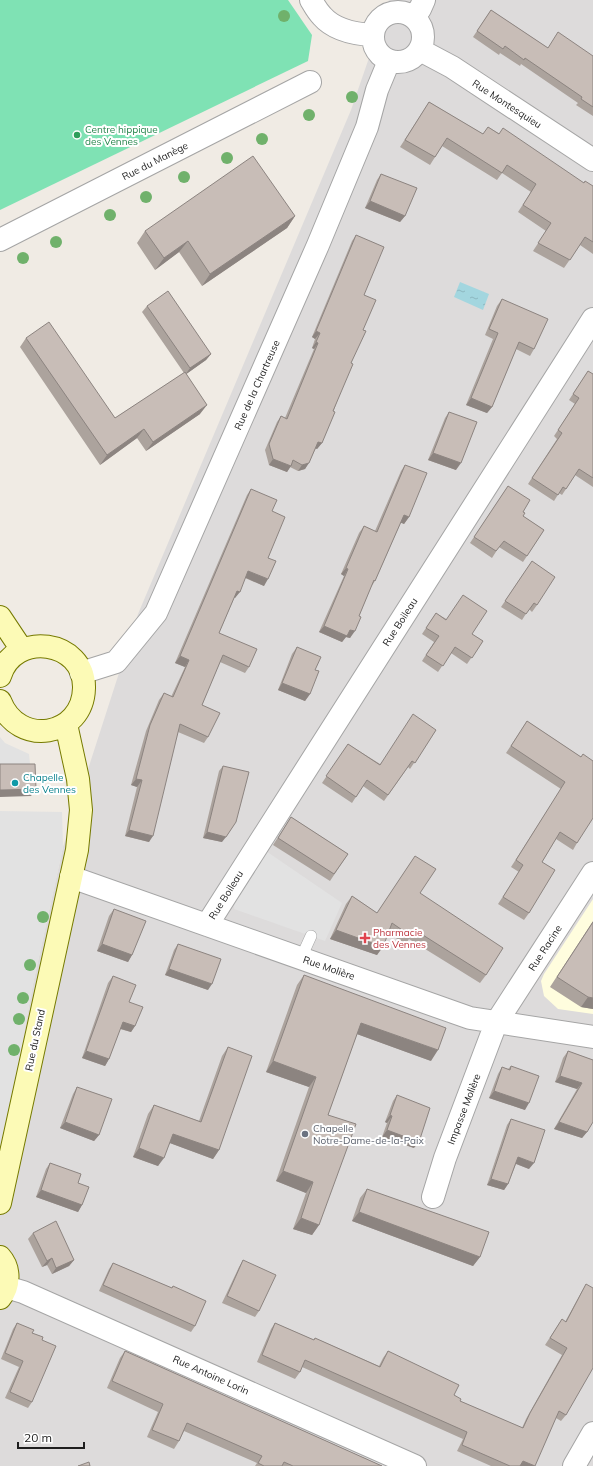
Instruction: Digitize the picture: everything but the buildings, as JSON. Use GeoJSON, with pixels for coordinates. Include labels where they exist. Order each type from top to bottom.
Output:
{"type":"FeatureCollection","features":[{"type":"Feature","properties":{"kind":"street"},"geometry":{"type":"LineString","coordinates":[[310,0],[322,17],[342,30],[372,35]]}},
{"type":"Feature","properties":{"kind":"street"},"geometry":{"type":"LineString","coordinates":[[418,8],[419,23],[423,31],[423,41],[420,50],[410,60],[396,63],[381,57],[372,43],[374,26],[387,14],[404,12],[418,8]]}},
{"type":"Feature","properties":{"kind":"street","name":"Rue Montesquieu"},"geometry":{"type":"LineString","coordinates":[[420,50],[452,67],[593,160]]}},
{"type":"Feature","properties":{"kind":"street","name":"Rue de la Chartreuse"},"geometry":{"type":"LineString","coordinates":[[81,673],[116,662],[156,612],[318,245],[367,127],[377,90],[388,61]]}},
{"type":"Feature","properties":{"kind":"street","name":"Rue du Manège"},"geometry":{"type":"LineString","coordinates":[[0,240],[310,82]]}},
{"type":"Feature","properties":{"kind":"street","name":"Rue Boileau"},"geometry":{"type":"LineString","coordinates":[[207,925],[246,871],[593,319]]}},
{"type":"Feature","properties":{"kind":"street"},"geometry":{"type":"LineString","coordinates":[[0,617],[22,650]]}},
{"type":"Feature","properties":{"kind":"street"},"geometry":{"type":"LineString","coordinates":[[0,676],[2,669],[10,658],[22,650],[36,646],[50,646],[63,652],[74,661],[81,673],[84,687],[82,701],[76,714],[66,724],[53,730],[39,732],[25,728],[12,721],[4,710],[0,701]]}},
{"type":"Feature","properties":{"kind":"street"},"geometry":{"type":"LineString","coordinates":[[66,724],[78,779],[81,810],[77,850],[71,877]]}},
{"type":"Feature","properties":{"kind":"street","name":"Rue Racine"},"geometry":{"type":"LineString","coordinates":[[496,1023],[593,873]]}},
{"type":"Feature","properties":{"kind":"street","name":"Rue Molière"},"geometry":{"type":"LineString","coordinates":[[71,877],[470,1018],[593,1037]]}},
{"type":"Feature","properties":{"kind":"street","name":"Rue du Stand"},"geometry":{"type":"LineString","coordinates":[[0,1204],[71,877]]}},
{"type":"Feature","properties":{"kind":"street","name":"Impasse Molière"},"geometry":{"type":"LineString","coordinates":[[433,1196],[445,1158],[496,1023]]}},
{"type":"Feature","properties":{"kind":"street"},"geometry":{"type":"LineString","coordinates":[[0,1257],[6,1267],[8,1277],[3,1292]]}},
{"type":"Feature","properties":{"kind":"street","name":"Rue Antoine Lorin"},"geometry":{"type":"LineString","coordinates":[[3,1292],[24,1292],[415,1466]]}},
{"type":"Feature","properties":{"kind":"street"},"geometry":{"type":"LineString","coordinates":[[574,1466],[593,1433]]}},
{"type":"Feature","properties":{"kind":"lane"},"geometry":{"type":"LineString","coordinates":[[301,958],[311,936]]}},
{"type":"Feature","properties":{"kind":"shaded area"},"geometry":{"type":"Polygon","coordinates":[[[389,0],[593,0],[593,1466],[0,1466],[0,1163],[33,984],[63,847],[138,614],[351,110],[389,0]]]}},
{"type":"Feature","properties":{"kind":"shaded area"},"geometry":{"type":"Polygon","coordinates":[[[0,737],[5,743],[29,754],[30,764],[0,765],[0,737]]]}},
{"type":"Feature","properties":{"kind":"shaded area"},"geometry":{"type":"Polygon","coordinates":[[[0,811],[62,812],[63,847],[33,984],[0,1163],[0,811]]]}},
{"type":"Feature","properties":{"kind":"shaded area"},"geometry":{"type":"Polygon","coordinates":[[[263,849],[342,903],[325,941],[234,909],[235,891],[263,849]]]}},
{"type":"Feature","properties":{"kind":"shaded area"},"geometry":{"type":"Polygon","coordinates":[[[593,899],[593,1014],[558,1009],[544,996],[541,981],[544,974],[593,899]]]}},
{"type":"Feature","properties":{"kind":"green space","name":"Centre hippique des Vennes"},"geometry":{"type":"Polygon","coordinates":[[[0,0],[288,0],[312,35],[308,61],[0,210],[0,0]]]}},
{"type":"Feature","properties":{"kind":"water"},"geometry":{"type":"Polygon","coordinates":[[[460,282],[489,294],[483,310],[454,297],[460,282]]]}},
{"type":"Feature","properties":{"kind":"place","name":"Centre hippique des Vennes"},"geometry":{"type":"Point","coordinates":[77,135]}},
{"type":"Feature","properties":{"kind":"place","name":"Chapelle des Vennes"},"geometry":{"type":"Point","coordinates":[15,783]}},
{"type":"Feature","properties":{"kind":"place","name":"Pharmacie des Vennes"},"geometry":{"type":"Point","coordinates":[365,938]}},
{"type":"Feature","properties":{"kind":"place","name":"Chapelle Notre-Dame-de-la-Paix"},"geometry":{"type":"Point","coordinates":[305,1134]}}]}
